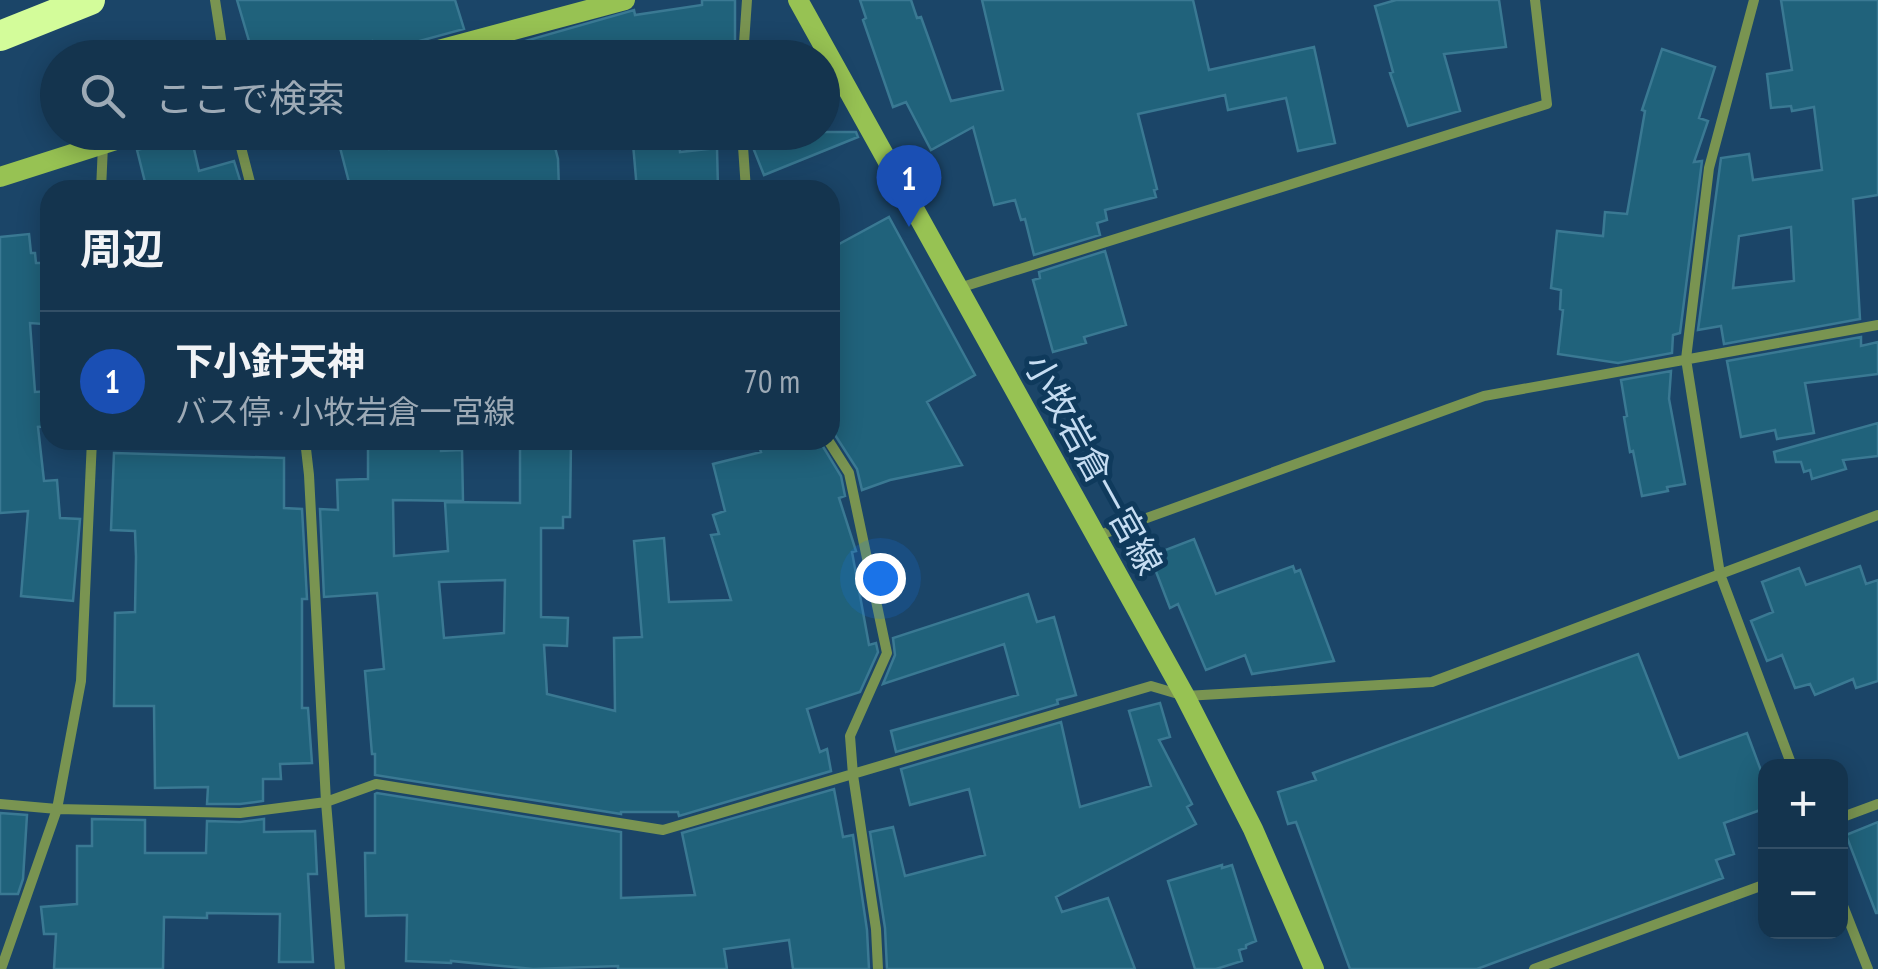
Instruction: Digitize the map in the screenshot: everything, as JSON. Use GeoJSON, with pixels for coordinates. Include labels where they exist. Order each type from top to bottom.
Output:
{"type":"FeatureCollection","features":[{"type":"Feature","properties":{"kind":"highway"},"geometry":{"type":"LineString","coordinates":[[0,16],[41,0]]}},
{"type":"Feature","properties":{"kind":"highway"},"geometry":{"type":"LineString","coordinates":[[0,36],[90,0]]}},
{"type":"Feature","properties":{"kind":"main road"},"geometry":{"type":"LineString","coordinates":[[475,40],[625,0]]}},
{"type":"Feature","properties":{"kind":"main road","name":"小牧岩倉一宮線"},"geometry":{"type":"LineString","coordinates":[[798,0],[820,40]]}},
{"type":"Feature","properties":{"kind":"main road","name":"小牧岩倉一宮線"},"geometry":{"type":"LineString","coordinates":[[840,75],[1186,696],[1253,829],[1314,969]]}},
{"type":"Feature","properties":{"kind":"main road"},"geometry":{"type":"LineString","coordinates":[[0,177],[83,150]]}},
{"type":"Feature","properties":{"kind":"street"},"geometry":{"type":"LineString","coordinates":[[215,0],[221,40]]}},
{"type":"Feature","properties":{"kind":"street"},"geometry":{"type":"LineString","coordinates":[[744,40],[747,0]]}},
{"type":"Feature","properties":{"kind":"street"},"geometry":{"type":"LineString","coordinates":[[959,288],[1547,104],[1535,0]]}},
{"type":"Feature","properties":{"kind":"street"},"geometry":{"type":"LineString","coordinates":[[1754,0],[1709,168],[1686,359],[1720,574],[1789,759]]}},
{"type":"Feature","properties":{"kind":"street"},"geometry":{"type":"LineString","coordinates":[[101,180],[102,150]]}},
{"type":"Feature","properties":{"kind":"street"},"geometry":{"type":"LineString","coordinates":[[242,150],[249,180]]}},
{"type":"Feature","properties":{"kind":"street"},"geometry":{"type":"LineString","coordinates":[[743,150],[745,180]]}},
{"type":"Feature","properties":{"kind":"street"},"geometry":{"type":"LineString","coordinates":[[1097,536],[1484,396],[1878,325]]}},
{"type":"Feature","properties":{"kind":"street"},"geometry":{"type":"LineString","coordinates":[[1,969],[57,808],[81,681],[92,450]]}},
{"type":"Feature","properties":{"kind":"street"},"geometry":{"type":"LineString","coordinates":[[306,450],[326,802],[340,969]]}},
{"type":"Feature","properties":{"kind":"street"},"geometry":{"type":"LineString","coordinates":[[834,450],[849,474],[887,653],[850,736],[878,969]]}},
{"type":"Feature","properties":{"kind":"street"},"geometry":{"type":"LineString","coordinates":[[0,804],[240,813],[326,802],[376,784],[663,830],[1151,686],[1186,696],[1432,682],[1878,515]]}},
{"type":"Feature","properties":{"kind":"street"},"geometry":{"type":"LineString","coordinates":[[1848,815],[1878,804]]}},
{"type":"Feature","properties":{"kind":"street"},"geometry":{"type":"LineString","coordinates":[[1534,969],[1758,887]]}},
{"type":"Feature","properties":{"kind":"street"},"geometry":{"type":"LineString","coordinates":[[1848,918],[1868,969]]}},
{"type":"Feature","properties":{"kind":"building"},"geometry":{"type":"Polygon","coordinates":[[[237,0],[455,0],[464,29],[423,40],[249,40],[237,0]]]}},
{"type":"Feature","properties":{"kind":"building"},"geometry":{"type":"Polygon","coordinates":[[[702,0],[735,0],[735,40],[529,40],[634,10],[635,15],[702,5],[702,0]]]}},
{"type":"Feature","properties":{"kind":"building"},"geometry":{"type":"Polygon","coordinates":[[[860,0],[911,0],[917,18],[921,17],[951,101],[1003,90],[982,0],[1193,0],[1209,70],[1314,47],[1335,143],[1298,151],[1286,98],[1228,110],[1225,95],[1138,114],[1156,197],[1105,210],[1107,220],[1097,223],[1100,235],[1034,255],[1025,219],[1021,220],[1015,200],[994,205],[973,127],[931,150],[906,102],[893,107],[863,20],[866,18],[860,0]]]}},
{"type":"Feature","properties":{"kind":"building"},"geometry":{"type":"Polygon","coordinates":[[[1396,0],[1499,0],[1506,47],[1444,54],[1460,111],[1408,126],[1390,73],[1393,72],[1375,6],[1396,0]]]}},
{"type":"Feature","properties":{"kind":"building"},"geometry":{"type":"Polygon","coordinates":[[[1781,0],[1878,0],[1878,195],[1853,199],[1860,319],[1724,344],[1721,326],[1698,330],[1721,158],[1749,154],[1753,180],[1822,170],[1814,107],[1792,111],[1791,106],[1771,108],[1767,74],[1792,70],[1781,0]],[[1791,227],[1739,236],[1733,288],[1794,281],[1791,227]]]}},
{"type":"Feature","properties":{"kind":"building"},"geometry":{"type":"Polygon","coordinates":[[[1662,49],[1715,67],[1699,118],[1708,121],[1694,162],[1702,161],[1680,333],[1673,335],[1672,353],[1618,363],[1558,354],[1561,290],[1551,288],[1557,231],[1603,236],[1605,212],[1627,214],[1645,111],[1642,110],[1662,49]]]}},
{"type":"Feature","properties":{"kind":"building"},"geometry":{"type":"Polygon","coordinates":[[[840,132],[856,132],[858,137],[840,144],[840,132]]]}},
{"type":"Feature","properties":{"kind":"building"},"geometry":{"type":"Polygon","coordinates":[[[137,150],[194,150],[199,171],[234,161],[240,180],[144,180],[137,150]]]}},
{"type":"Feature","properties":{"kind":"building"},"geometry":{"type":"Polygon","coordinates":[[[341,150],[556,150],[558,159],[559,180],[348,180],[341,150]]]}},
{"type":"Feature","properties":{"kind":"building"},"geometry":{"type":"Polygon","coordinates":[[[634,150],[717,150],[718,180],[636,180],[634,150]]]}},
{"type":"Feature","properties":{"kind":"building"},"geometry":{"type":"Polygon","coordinates":[[[754,150],[826,150],[764,175],[754,150]]]}},
{"type":"Feature","properties":{"kind":"building"},"geometry":{"type":"Polygon","coordinates":[[[889,217],[975,375],[927,402],[962,465],[862,490],[857,469],[840,443],[840,244],[889,217]]]}},
{"type":"Feature","properties":{"kind":"building"},"geometry":{"type":"Polygon","coordinates":[[[29,234],[31,253],[40,263],[40,324],[30,323],[35,392],[40,392],[40,450],[44,481],[57,480],[60,518],[80,519],[73,601],[21,596],[28,511],[0,513],[0,237],[29,234]]]}},
{"type":"Feature","properties":{"kind":"building"},"geometry":{"type":"Polygon","coordinates":[[[1105,251],[1126,325],[1084,337],[1086,343],[1053,352],[1033,280],[1040,278],[1039,272],[1105,251]]]}},
{"type":"Feature","properties":{"kind":"building"},"geometry":{"type":"Polygon","coordinates":[[[1861,337],[1861,346],[1878,342],[1878,374],[1805,383],[1814,433],[1777,439],[1775,430],[1741,437],[1727,361],[1861,337]]]}},
{"type":"Feature","properties":{"kind":"building"},"geometry":{"type":"Polygon","coordinates":[[[1671,371],[1669,399],[1685,484],[1642,496],[1633,451],[1630,452],[1621,380],[1671,371]]]}},
{"type":"Feature","properties":{"kind":"building"},"geometry":{"type":"Polygon","coordinates":[[[1878,423],[1878,456],[1843,460],[1846,469],[1812,479],[1810,470],[1804,472],[1801,462],[1776,462],[1774,452],[1878,423]]]}},
{"type":"Feature","properties":{"kind":"building"},"geometry":{"type":"Polygon","coordinates":[[[368,450],[462,450],[463,501],[393,500],[394,556],[448,551],[445,502],[520,503],[520,450],[571,450],[570,517],[563,517],[563,528],[541,528],[541,617],[568,618],[567,646],[544,645],[547,694],[615,711],[614,638],[642,637],[634,541],[664,538],[669,602],[731,600],[711,535],[719,534],[713,515],[725,511],[713,464],[760,450],[825,450],[841,476],[845,496],[839,498],[856,551],[852,552],[869,645],[876,643],[878,652],[860,692],[807,709],[820,752],[827,749],[831,771],[679,816],[678,812],[621,814],[375,775],[365,671],[384,669],[377,593],[324,597],[320,509],[338,510],[337,480],[368,479],[368,450]],[[505,580],[439,582],[444,638],[504,633],[505,580]]]}},
{"type":"Feature","properties":{"kind":"building"},"geometry":{"type":"Polygon","coordinates":[[[114,453],[284,458],[284,508],[302,509],[307,599],[302,599],[302,708],[308,708],[312,763],[280,764],[281,779],[263,779],[263,801],[207,804],[208,787],[155,788],[154,706],[114,706],[115,613],[135,612],[136,557],[135,531],[111,530],[114,453]]]}},
{"type":"Feature","properties":{"kind":"building"},"geometry":{"type":"Polygon","coordinates":[[[1194,539],[1216,594],[1293,566],[1295,572],[1300,570],[1334,661],[1252,674],[1245,655],[1206,670],[1178,604],[1170,608],[1150,556],[1194,539]]]}},
{"type":"Feature","properties":{"kind":"building"},"geometry":{"type":"Polygon","coordinates":[[[1860,566],[1866,584],[1878,580],[1878,681],[1856,688],[1853,679],[1815,695],[1810,684],[1795,688],[1782,655],[1767,661],[1751,621],[1773,612],[1762,582],[1799,568],[1806,585],[1860,566]]]}},
{"type":"Feature","properties":{"kind":"building"},"geometry":{"type":"Polygon","coordinates":[[[1028,594],[1037,622],[1054,617],[1076,695],[1057,700],[1058,704],[896,752],[891,731],[1018,695],[1004,644],[883,684],[895,655],[893,638],[1028,594]]]}},
{"type":"Feature","properties":{"kind":"building"},"geometry":{"type":"Polygon","coordinates":[[[1638,654],[1679,758],[1747,733],[1758,763],[1758,811],[1724,823],[1734,854],[1716,860],[1723,878],[1477,969],[1350,969],[1296,822],[1288,824],[1278,792],[1316,780],[1313,773],[1638,654]]]}},
{"type":"Feature","properties":{"kind":"building"},"geometry":{"type":"Polygon","coordinates":[[[1160,703],[1170,737],[1159,740],[1192,804],[1187,807],[1196,824],[1056,897],[1062,912],[1108,898],[1135,969],[887,969],[885,928],[870,832],[893,827],[905,876],[985,855],[969,789],[910,805],[901,769],[1061,722],[1080,807],[1151,786],[1129,711],[1160,703]]]}},
{"type":"Feature","properties":{"kind":"building"},"geometry":{"type":"Polygon","coordinates":[[[834,789],[843,837],[853,835],[869,969],[793,969],[789,940],[724,949],[727,969],[533,969],[406,961],[407,915],[366,916],[365,853],[375,853],[377,793],[621,832],[621,898],[695,895],[682,833],[834,789]]]}},
{"type":"Feature","properties":{"kind":"building"},"geometry":{"type":"Polygon","coordinates":[[[0,813],[27,815],[23,879],[18,894],[0,894],[0,813]]]}},
{"type":"Feature","properties":{"kind":"building"},"geometry":{"type":"Polygon","coordinates":[[[92,819],[145,820],[145,853],[206,853],[207,821],[264,819],[264,832],[315,831],[317,874],[308,874],[313,962],[279,962],[280,914],[207,913],[207,918],[164,917],[163,969],[54,969],[56,934],[44,934],[41,907],[77,904],[77,846],[92,846],[92,819]]]}},
{"type":"Feature","properties":{"kind":"building"},"geometry":{"type":"Polygon","coordinates":[[[1878,822],[1878,913],[1848,840],[1848,834],[1878,822]]]}},
{"type":"Feature","properties":{"kind":"building"},"geometry":{"type":"Polygon","coordinates":[[[1232,865],[1256,941],[1239,950],[1242,961],[1216,969],[1195,969],[1168,881],[1232,865]]]}},
{"type":"Feature","properties":{"kind":"place","name":"下小針天神"},"geometry":{"type":"Point","coordinates":[909,227]}}]}
